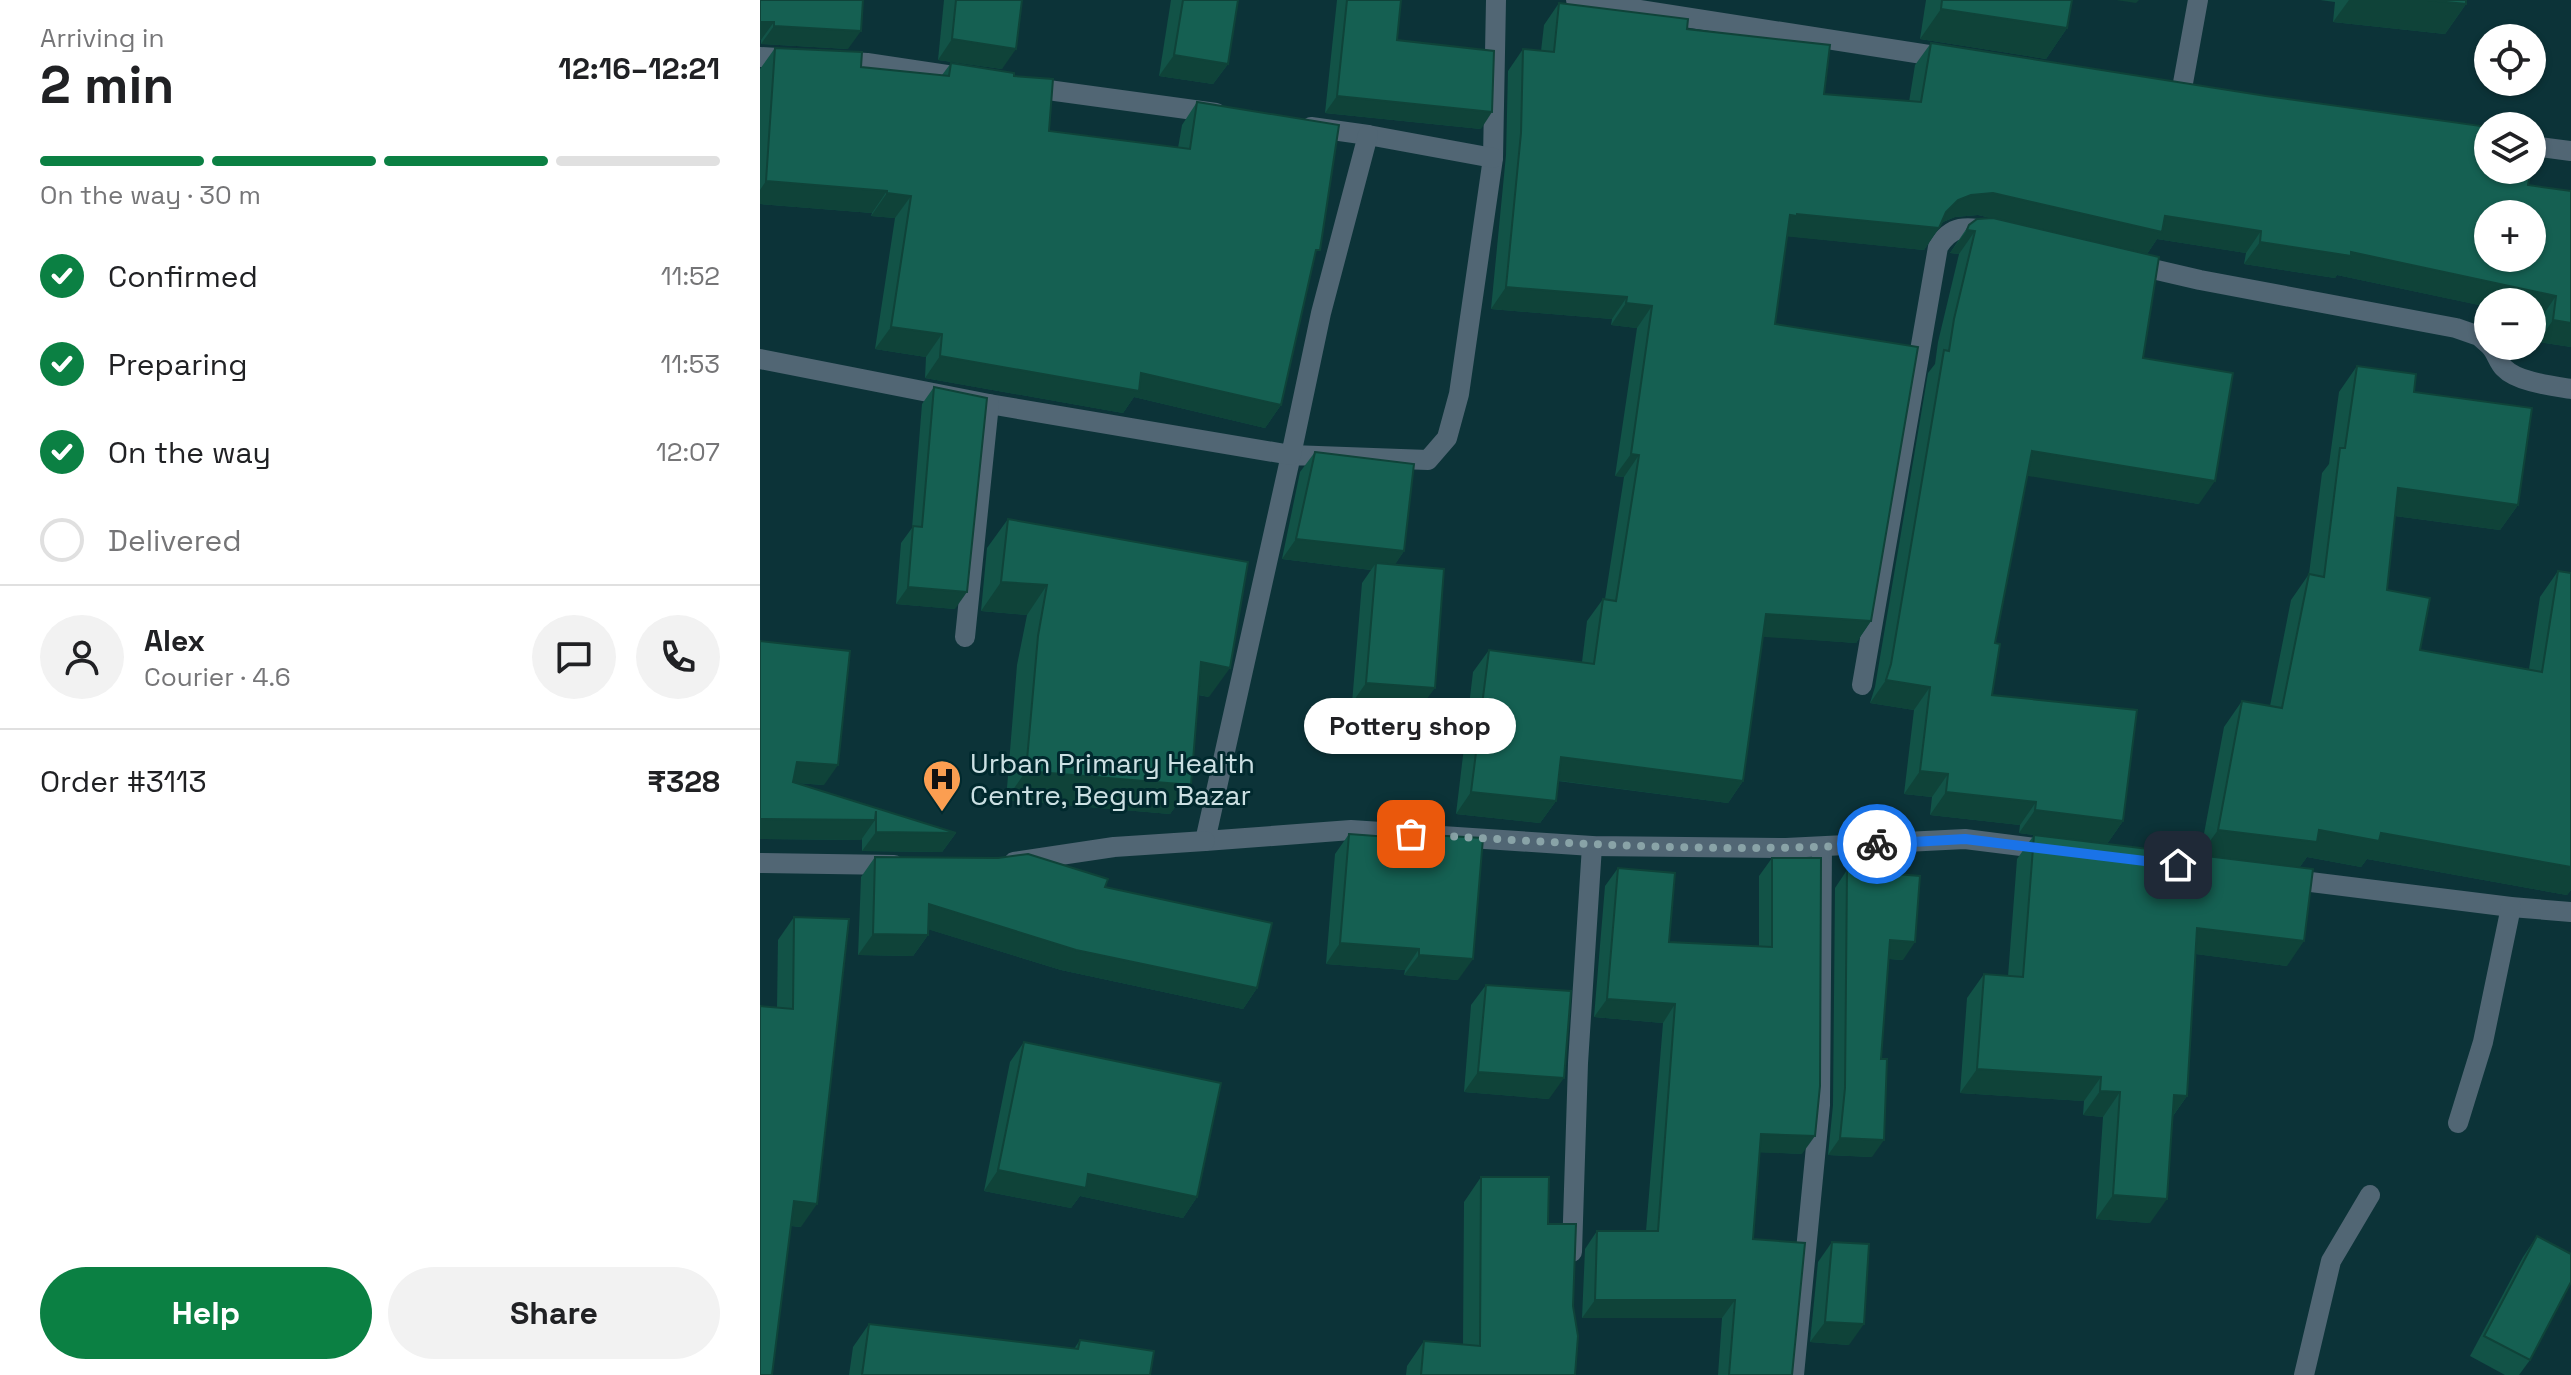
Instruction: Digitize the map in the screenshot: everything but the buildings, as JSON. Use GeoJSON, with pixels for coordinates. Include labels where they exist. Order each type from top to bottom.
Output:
{"type":"FeatureCollection","features":[{"type":"Feature","properties":{"kind":"street"},"geometry":{"type":"LineString","coordinates":[[760,359],[989,404],[1291,455],[1428,460],[1447,438],[1459,394],[1493,158],[1496,0]]}},
{"type":"Feature","properties":{"kind":"street"},"geometry":{"type":"LineString","coordinates":[[1576,0],[1964,60]]}},
{"type":"Feature","properties":{"kind":"street"},"geometry":{"type":"LineString","coordinates":[[2181,94],[2198,0]]}},
{"type":"Feature","properties":{"kind":"street"},"geometry":{"type":"LineString","coordinates":[[760,57],[867,63],[1230,115]]}},
{"type":"Feature","properties":{"kind":"street"},"geometry":{"type":"LineString","coordinates":[[1292,124],[1493,158]]}},
{"type":"Feature","properties":{"kind":"street"},"geometry":{"type":"LineString","coordinates":[[1205,841],[1321,313],[1368,135]]}},
{"type":"Feature","properties":{"kind":"street"},"geometry":{"type":"LineString","coordinates":[[2546,148],[2571,151]]}},
{"type":"Feature","properties":{"kind":"street"},"geometry":{"type":"LineString","coordinates":[[1862,685],[1938,247],[1945,234],[1961,228],[1978,228],[2008,235]]}},
{"type":"Feature","properties":{"kind":"street"},"geometry":{"type":"LineString","coordinates":[[2112,259],[2200,280],[2456,328],[2474,334]]}},
{"type":"Feature","properties":{"kind":"street"},"geometry":{"type":"LineString","coordinates":[[2498,360],[2504,369],[2518,376],[2543,385],[2571,389]]}},
{"type":"Feature","properties":{"kind":"street"},"geometry":{"type":"LineString","coordinates":[[965,637],[989,404]]}},
{"type":"Feature","properties":{"kind":"street"},"geometry":{"type":"LineString","coordinates":[[998,864],[1114,847],[1351,830],[1592,846],[1822,847],[1965,839],[2076,853]]}},
{"type":"Feature","properties":{"kind":"street"},"geometry":{"type":"LineString","coordinates":[[1571,1268],[1578,1063],[1592,846]]}},
{"type":"Feature","properties":{"kind":"street"},"geometry":{"type":"LineString","coordinates":[[1794,1375],[1820,1105],[1822,847]]}},
{"type":"Feature","properties":{"kind":"street"},"geometry":{"type":"LineString","coordinates":[[760,863],[907,865]]}},
{"type":"Feature","properties":{"kind":"street"},"geometry":{"type":"LineString","coordinates":[[2265,876],[2571,912]]}},
{"type":"Feature","properties":{"kind":"street"},"geometry":{"type":"LineString","coordinates":[[2458,1123],[2483,1042],[2511,907]]}},
{"type":"Feature","properties":{"kind":"street"},"geometry":{"type":"LineString","coordinates":[[2304,1375],[2331,1261],[2370,1195]]}},
{"type":"Feature","properties":{"kind":"way so far"},"geometry":{"type":"LineString","coordinates":[[1411,834],[1592,846],[1786,848],[1877,844]]}},
{"type":"Feature","properties":{"kind":"place","name":"Urban Primary Health Centre, Begum Bazar"},"geometry":{"type":"Point","coordinates":[942,813]}},
{"type":"Feature","properties":{"kind":"place","name":"Pottery shop"},"geometry":{"type":"Point","coordinates":[1411,834]}},
{"type":"Feature","properties":{"kind":"route"},"geometry":{"type":"LineString","coordinates":[[1877,844],[1965,839],[2178,865]]}}]}
